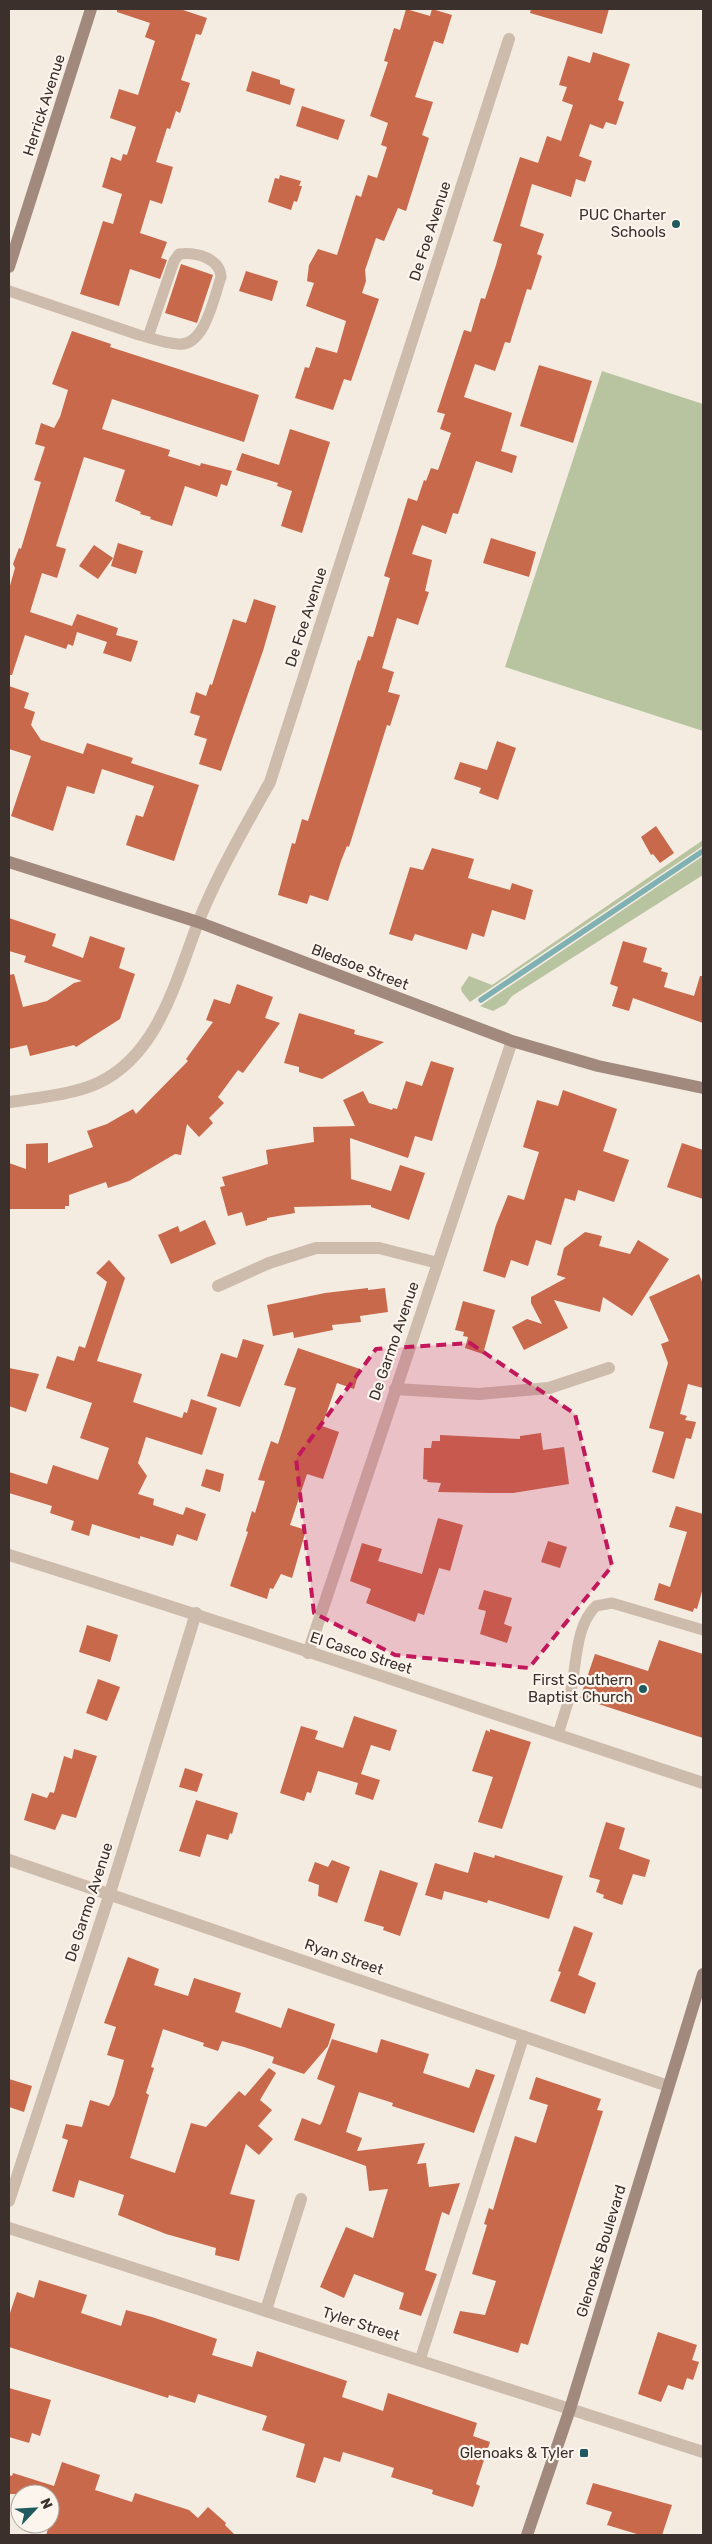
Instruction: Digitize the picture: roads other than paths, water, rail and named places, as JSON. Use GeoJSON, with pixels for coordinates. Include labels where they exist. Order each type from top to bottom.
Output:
{"type":"FeatureCollection","features":[{"type":"Feature","properties":{"kind":"street","name":"Herrick Avenue"},"geometry":{"type":"LineString","coordinates":[[9,267],[92,9]]}},
{"type":"Feature","properties":{"kind":"street","name":"De Foe Avenue"},"geometry":{"type":"LineString","coordinates":[[9,1102],[45,1097],[98,1083],[127,1063],[158,1025],[213,886],[270,782],[510,39]]}},
{"type":"Feature","properties":{"kind":"street","name":"Bledsoe Street"},"geometry":{"type":"LineString","coordinates":[[9,862],[198,922],[512,1040],[598,1066],[703,1088]]}},
{"type":"Feature","properties":{"kind":"street","name":"De Garmo Avenue"},"geometry":{"type":"LineString","coordinates":[[308,1653],[512,1040]]}},
{"type":"Feature","properties":{"kind":"street"},"geometry":{"type":"LineString","coordinates":[[218,1286],[269,1263],[316,1248],[379,1248],[438,1263]]}},
{"type":"Feature","properties":{"kind":"street"},"geometry":{"type":"LineString","coordinates":[[395,1389],[479,1394],[540,1389],[609,1368]]}},
{"type":"Feature","properties":{"kind":"street","name":"El Casco Street"},"geometry":{"type":"LineString","coordinates":[[9,1555],[196,1613],[308,1653],[703,1782]]}},
{"type":"Feature","properties":{"kind":"street","name":"De Garmo Avenue"},"geometry":{"type":"LineString","coordinates":[[9,2201],[110,1893],[196,1613]]}},
{"type":"Feature","properties":{"kind":"street","name":"Ryan Street"},"geometry":{"type":"LineString","coordinates":[[9,1860],[110,1893],[668,2086]]}},
{"type":"Feature","properties":{"kind":"street","name":"Glenoaks Boulevard"},"geometry":{"type":"LineString","coordinates":[[527,2535],[570,2409],[703,1974]]}},
{"type":"Feature","properties":{"kind":"street"},"geometry":{"type":"LineString","coordinates":[[266,2310],[301,2199]]}},
{"type":"Feature","properties":{"kind":"street","name":"Tyler Street"},"geometry":{"type":"LineString","coordinates":[[9,2228],[703,2452]]}},
{"type":"Feature","properties":{"kind":"lane"},"geometry":{"type":"LineString","coordinates":[[9,290],[148,337],[178,344],[188,344],[203,330],[221,277],[221,268],[213,260],[190,253],[179,254],[174,261],[148,337]]}},
{"type":"Feature","properties":{"kind":"lane"},"geometry":{"type":"LineString","coordinates":[[558,1735],[571,1691],[581,1636],[586,1620],[596,1606],[612,1603],[703,1630]]}},
{"type":"Feature","properties":{"kind":"lane"},"geometry":{"type":"LineString","coordinates":[[420,2360],[524,2036]]}},
{"type":"Feature","properties":{"kind":"waterway"},"geometry":{"type":"LineString","coordinates":[[481,1000],[703,851]]}},
{"type":"Feature","properties":{"kind":"place","name":"PUC Charter Schools"},"geometry":{"type":"Point","coordinates":[676,224]}},
{"type":"Feature","properties":{"kind":"place","name":"First Southern Baptist Church"},"geometry":{"type":"Point","coordinates":[643,1689]}},
{"type":"Feature","properties":{"kind":"place","name":"Glenoaks & Tyler"},"geometry":{"type":"Point","coordinates":[584,2453]}}]}
